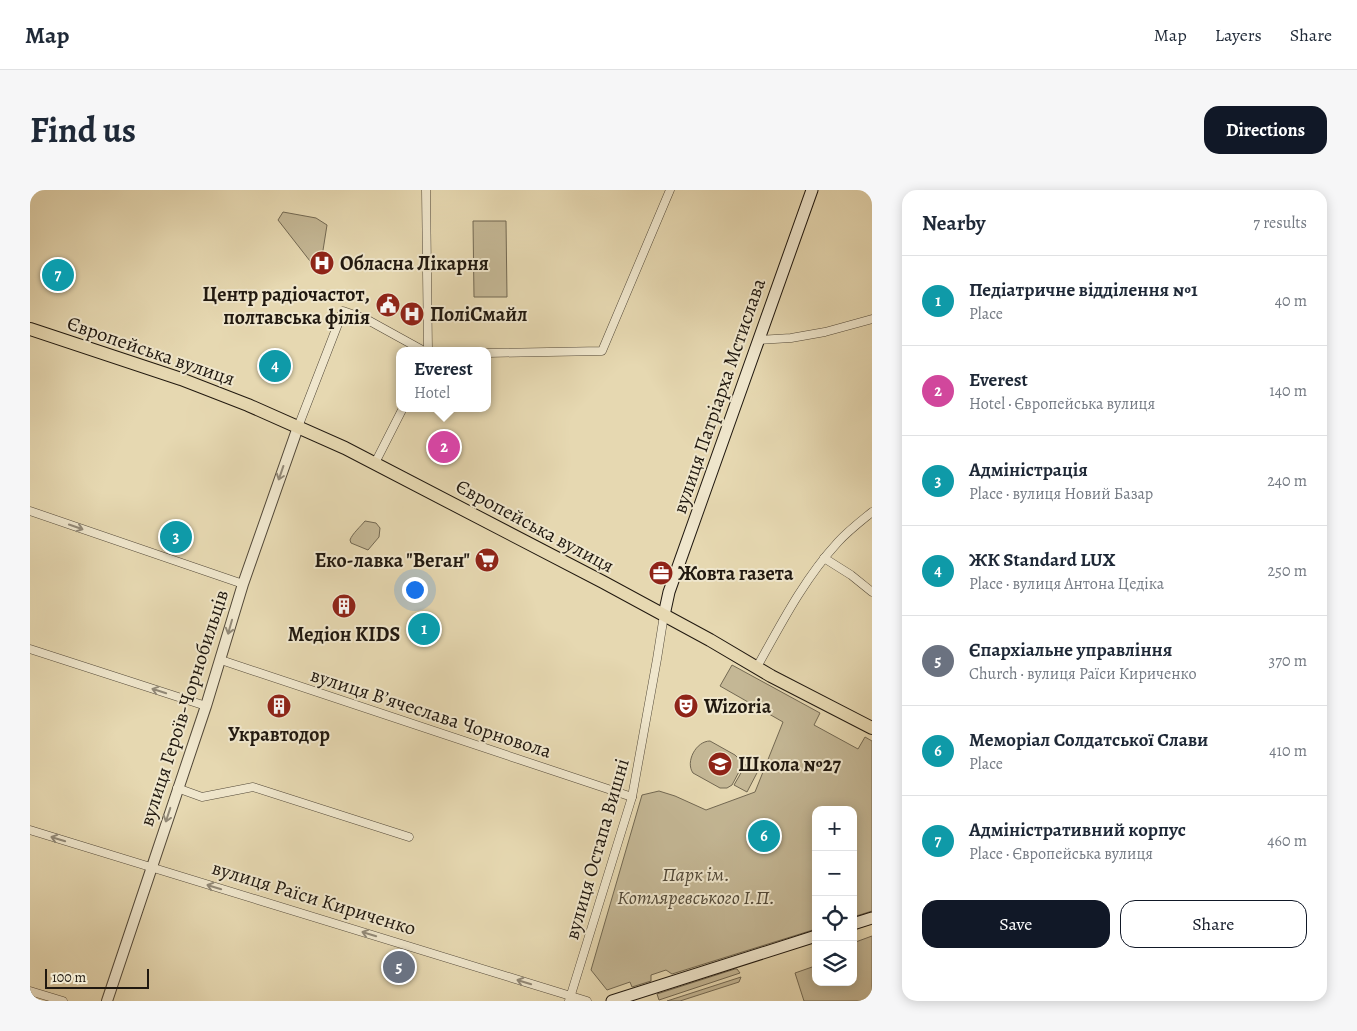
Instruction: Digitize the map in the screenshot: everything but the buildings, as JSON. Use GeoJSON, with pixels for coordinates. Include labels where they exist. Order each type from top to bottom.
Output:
{"type":"FeatureCollection","features":[{"type":"Feature","properties":{"kind":"main road","name":"вулиця Патріарха Мстислава"},"geometry":{"type":"LineString","coordinates":[[664,615],[669,592],[812,190]]}},
{"type":"Feature","properties":{"kind":"main road","name":"Європейська вулиця"},"geometry":{"type":"LineString","coordinates":[[30,329],[181,379],[248,405],[374,463],[664,615],[872,728]]}},
{"type":"Feature","properties":{"kind":"main road"},"geometry":{"type":"LineString","coordinates":[[857,923],[872,918]]}},
{"type":"Feature","properties":{"kind":"main road"},"geometry":{"type":"LineString","coordinates":[[612,1001],[812,937]]}},
{"type":"Feature","properties":{"kind":"street"},"geometry":{"type":"LineString","coordinates":[[426,190],[428,347]]}},
{"type":"Feature","properties":{"kind":"street"},"geometry":{"type":"LineString","coordinates":[[491,353],[602,351],[670,190]]}},
{"type":"Feature","properties":{"kind":"street"},"geometry":{"type":"LineString","coordinates":[[298,427],[343,311],[366,320],[417,347]]}},
{"type":"Feature","properties":{"kind":"street"},"geometry":{"type":"LineString","coordinates":[[759,340],[792,338],[825,332],[872,319]]}},
{"type":"Feature","properties":{"kind":"street"},"geometry":{"type":"LineString","coordinates":[[374,463],[401,412]]}},
{"type":"Feature","properties":{"kind":"street","name":"вулиця Героїв-Чорнобильців"},"geometry":{"type":"LineString","coordinates":[[107,1001],[206,706],[243,584],[298,427]]}},
{"type":"Feature","properties":{"kind":"street"},"geometry":{"type":"LineString","coordinates":[[30,511],[243,584]]}},
{"type":"Feature","properties":{"kind":"street"},"geometry":{"type":"LineString","coordinates":[[757,667],[800,592],[824,558],[839,540],[872,512]]}},
{"type":"Feature","properties":{"kind":"street"},"geometry":{"type":"LineString","coordinates":[[824,558],[851,575],[872,592]]}},
{"type":"Feature","properties":{"kind":"street","name":"вулиця Остапа Вишні"},"geometry":{"type":"LineString","coordinates":[[570,999],[632,797],[664,615]]}},
{"type":"Feature","properties":{"kind":"street"},"geometry":{"type":"LineString","coordinates":[[30,648],[206,706]]}},
{"type":"Feature","properties":{"kind":"street","name":"вулиця Вʼячеслава Чорновола"},"geometry":{"type":"LineString","coordinates":[[221,660],[632,797]]}},
{"type":"Feature","properties":{"kind":"street"},"geometry":{"type":"LineString","coordinates":[[177,788],[202,796],[253,787],[409,837]]}},
{"type":"Feature","properties":{"kind":"street","name":"вулиця Раїси Кириченко"},"geometry":{"type":"LineString","coordinates":[[30,830],[570,999],[587,1001]]}},
{"type":"Feature","properties":{"kind":"street"},"geometry":{"type":"LineString","coordinates":[[30,991],[63,1001]]}},
{"type":"Feature","properties":{"kind":"green space"},"geometry":{"type":"Polygon","coordinates":[[[283,212],[316,218],[327,225],[321,263],[317,270],[278,220],[283,212]]]}},
{"type":"Feature","properties":{"kind":"green space"},"geometry":{"type":"Polygon","coordinates":[[[473,221],[506,221],[507,297],[474,297],[473,221]]]}},
{"type":"Feature","properties":{"kind":"green space"},"geometry":{"type":"Polygon","coordinates":[[[365,521],[376,523],[380,528],[379,537],[368,550],[351,543],[350,540],[365,521]]]}},
{"type":"Feature","properties":{"kind":"green space","name":"Парк ім. Котляревського І.П."},"geometry":{"type":"Polygon","coordinates":[[[732,665],[820,713],[814,725],[858,749],[865,737],[872,741],[872,911],[857,916],[857,806],[812,806],[812,930],[672,974],[666,970],[651,975],[651,981],[632,987],[630,982],[607,990],[591,970],[642,795],[659,791],[706,810],[755,792],[783,722],[720,686],[732,665]]]}},
{"type":"Feature","properties":{"kind":"green space"},"geometry":{"type":"Polygon","coordinates":[[[710,741],[735,755],[741,761],[741,768],[732,785],[727,788],[720,788],[693,773],[691,768],[691,758],[696,748],[700,744],[710,741]]]}},
{"type":"Feature","properties":{"kind":"green space"},"geometry":{"type":"Polygon","coordinates":[[[746,764],[758,771],[747,792],[734,785],[746,764]]]}},
{"type":"Feature","properties":{"kind":"green space"},"geometry":{"type":"Polygon","coordinates":[[[872,936],[872,1001],[804,1001],[795,973],[812,967],[812,986],[857,986],[857,942],[872,936]]]}},
{"type":"Feature","properties":{"kind":"green space"},"geometry":{"type":"Polygon","coordinates":[[[735,969],[740,973],[659,1000],[657,994],[735,969]]]}},
{"type":"Feature","properties":{"kind":"green space"},"geometry":{"type":"Polygon","coordinates":[[[741,977],[739,982],[680,1001],[667,1001],[741,977]]]}},
{"type":"Feature","properties":{"kind":"place","name":"Обласна Лікарня"},"geometry":{"type":"Point","coordinates":[322,263]}},
{"type":"Feature","properties":{"kind":"place","name":"Адміністративний корпус"},"geometry":{"type":"Point","coordinates":[58,275]}},
{"type":"Feature","properties":{"kind":"place","name":"Центр радіочастот, полтавська філія"},"geometry":{"type":"Point","coordinates":[388,305]}},
{"type":"Feature","properties":{"kind":"place","name":"ПоліСмайл"},"geometry":{"type":"Point","coordinates":[412,314]}},
{"type":"Feature","properties":{"kind":"place","name":"ЖК Standard LUX"},"geometry":{"type":"Point","coordinates":[275,366]}},
{"type":"Feature","properties":{"kind":"place","name":"Everest"},"geometry":{"type":"Point","coordinates":[444,447]}},
{"type":"Feature","properties":{"kind":"place","name":"Адміністрація"},"geometry":{"type":"Point","coordinates":[176,537]}},
{"type":"Feature","properties":{"kind":"place","name":"Еко-лавка \"Веган\""},"geometry":{"type":"Point","coordinates":[487,560]}},
{"type":"Feature","properties":{"kind":"place","name":"Жовта газета"},"geometry":{"type":"Point","coordinates":[661,573]}},
{"type":"Feature","properties":{"kind":"place","name":"Медіон KIDS"},"geometry":{"type":"Point","coordinates":[344,606]}},
{"type":"Feature","properties":{"kind":"place","name":"Педіатричне відділення №1"},"geometry":{"type":"Point","coordinates":[424,629]}},
{"type":"Feature","properties":{"kind":"place","name":"Укравтодор"},"geometry":{"type":"Point","coordinates":[279,706]}},
{"type":"Feature","properties":{"kind":"place","name":"Wizoria"},"geometry":{"type":"Point","coordinates":[686,706]}},
{"type":"Feature","properties":{"kind":"place","name":"Школа №27"},"geometry":{"type":"Point","coordinates":[720,764]}},
{"type":"Feature","properties":{"kind":"place","name":"Меморіал Солдатської Слави"},"geometry":{"type":"Point","coordinates":[764,836]}},
{"type":"Feature","properties":{"kind":"place","name":"Єпархіальне управління"},"geometry":{"type":"Point","coordinates":[399,967]}}]}
